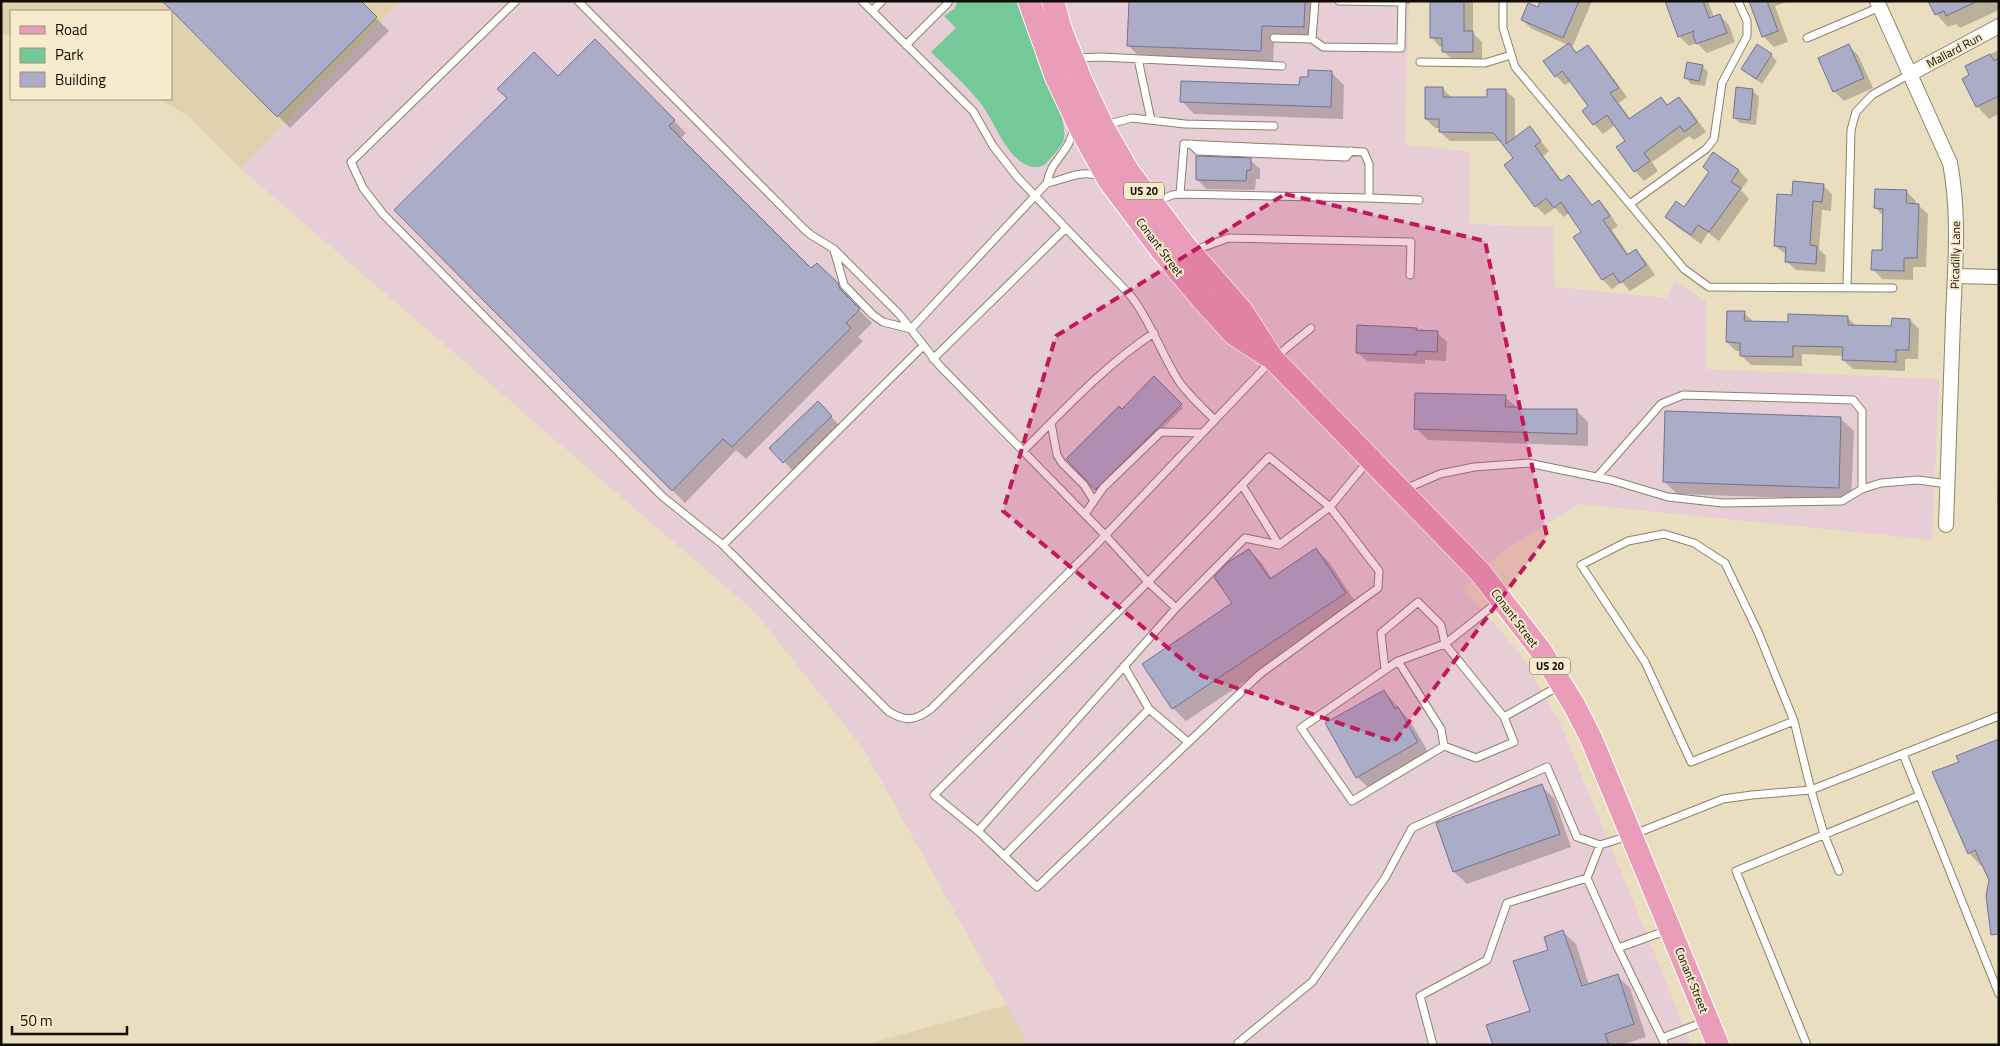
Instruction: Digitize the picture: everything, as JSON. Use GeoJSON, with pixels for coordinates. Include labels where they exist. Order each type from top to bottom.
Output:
{"type":"FeatureCollection","features":[{"type":"Feature","properties":{"kind":"main road","name":"Conant Street"},"geometry":{"type":"LineString","coordinates":[[1029,1],[1056,77],[1075,118],[1115,188],[1180,275],[1234,334],[1273,359]]}},
{"type":"Feature","properties":{"kind":"main road","name":"Conant Street"},"geometry":{"type":"LineString","coordinates":[[1053,1],[1061,30],[1072,58],[1102,125],[1128,171],[1190,252],[1241,310],[1273,359],[1480,572],[1541,651],[1591,738],[1718,1045]]}},
{"type":"Feature","properties":{"kind":"street","name":"Picadilly Lane"},"geometry":{"type":"LineString","coordinates":[[1879,4],[1950,163],[1955,210],[1955,276],[1946,525]]}},
{"type":"Feature","properties":{"kind":"street","name":"Mallard Run"},"geometry":{"type":"LineString","coordinates":[[1910,74],[1999,26]]}},
{"type":"Feature","properties":{"kind":"street"},"geometry":{"type":"LineString","coordinates":[[1955,276],[1999,277]]}},
{"type":"Feature","properties":{"kind":"lane"},"geometry":{"type":"LineString","coordinates":[[516,1],[351,162],[364,188],[383,214],[663,497],[723,546],[888,711],[899,718],[912,719],[922,716],[931,709],[1105,535],[1273,359],[1311,328]]}},
{"type":"Feature","properties":{"kind":"lane"},"geometry":{"type":"LineString","coordinates":[[578,1],[811,235],[834,249],[911,328],[933,359],[1085,514],[1148,582],[1176,608]]}},
{"type":"Feature","properties":{"kind":"lane"},"geometry":{"type":"LineString","coordinates":[[862,1],[973,111],[993,146],[1034,196],[1131,296],[1143,311],[1178,379],[1188,394],[1214,420]]}},
{"type":"Feature","properties":{"kind":"lane"},"geometry":{"type":"LineString","coordinates":[[872,11],[882,1]]}},
{"type":"Feature","properties":{"kind":"lane"},"geometry":{"type":"LineString","coordinates":[[906,45],[948,3],[947,1]]}},
{"type":"Feature","properties":{"kind":"lane"},"geometry":{"type":"LineString","coordinates":[[1312,39],[1314,1]]}},
{"type":"Feature","properties":{"kind":"lane"},"geometry":{"type":"LineString","coordinates":[[1274,38],[1312,39],[1323,47],[1401,48],[1402,2],[1339,1]]}},
{"type":"Feature","properties":{"kind":"lane"},"geometry":{"type":"LineString","coordinates":[[1503,1],[1503,28],[1515,67],[1684,269],[1709,287],[1893,288]]}},
{"type":"Feature","properties":{"kind":"lane"},"geometry":{"type":"LineString","coordinates":[[1630,204],[1706,149],[1714,139],[1722,83],[1746,36],[1746,20],[1738,1]]}},
{"type":"Feature","properties":{"kind":"lane"},"geometry":{"type":"LineString","coordinates":[[1807,38],[1879,4]]}},
{"type":"Feature","properties":{"kind":"lane"},"geometry":{"type":"LineString","coordinates":[[1420,62],[1485,63],[1512,55]]}},
{"type":"Feature","properties":{"kind":"lane"},"geometry":{"type":"LineString","coordinates":[[1072,58],[1101,57],[1282,66]]}},
{"type":"Feature","properties":{"kind":"lane"},"geometry":{"type":"LineString","coordinates":[[1138,59],[1151,120]]}},
{"type":"Feature","properties":{"kind":"lane"},"geometry":{"type":"LineString","coordinates":[[1847,287],[1851,130],[1856,112],[1872,95],[1910,74]]}},
{"type":"Feature","properties":{"kind":"lane"},"geometry":{"type":"LineString","coordinates":[[911,328],[1047,184],[1052,168],[1062,156],[1071,140],[1075,118]]}},
{"type":"Feature","properties":{"kind":"lane"},"geometry":{"type":"LineString","coordinates":[[1102,125],[1132,118],[1185,124],[1274,126]]}},
{"type":"Feature","properties":{"kind":"lane"},"geometry":{"type":"LineString","coordinates":[[1180,194],[1184,144],[1191,144],[1364,152],[1369,164],[1368,198]]}},
{"type":"Feature","properties":{"kind":"lane"},"geometry":{"type":"LineString","coordinates":[[1047,184],[1062,181],[1077,174],[1087,173],[1098,175],[1115,188]]}},
{"type":"Feature","properties":{"kind":"lane"},"geometry":{"type":"LineString","coordinates":[[1154,203],[1172,195],[1180,194],[1420,200]]}},
{"type":"Feature","properties":{"kind":"lane"},"geometry":{"type":"LineString","coordinates":[[933,359],[1066,228]]}},
{"type":"Feature","properties":{"kind":"lane"},"geometry":{"type":"LineString","coordinates":[[1190,252],[1229,238],[1411,242],[1410,274]]}},
{"type":"Feature","properties":{"kind":"lane"},"geometry":{"type":"LineString","coordinates":[[834,249],[844,285],[861,303],[883,322],[911,328]]}},
{"type":"Feature","properties":{"kind":"lane"},"geometry":{"type":"LineString","coordinates":[[1023,451],[1126,352],[1154,333]]}},
{"type":"Feature","properties":{"kind":"lane"},"geometry":{"type":"LineString","coordinates":[[723,546],[923,346]]}},
{"type":"Feature","properties":{"kind":"lane"},"geometry":{"type":"LineString","coordinates":[[1597,477],[1661,404],[1683,395],[1853,400],[1862,411],[1862,489]]}},
{"type":"Feature","properties":{"kind":"lane"},"geometry":{"type":"LineString","coordinates":[[1051,423],[1057,455],[1062,463],[1084,485],[1094,502]]}},
{"type":"Feature","properties":{"kind":"lane"},"geometry":{"type":"LineString","coordinates":[[1085,514],[1103,488],[1161,432],[1202,433]]}},
{"type":"Feature","properties":{"kind":"lane"},"geometry":{"type":"LineString","coordinates":[[1269,457],[1330,507],[1379,571],[1378,588],[1260,674],[1037,887],[978,831],[934,795],[1148,582],[1269,457]]}},
{"type":"Feature","properties":{"kind":"lane"},"geometry":{"type":"LineString","coordinates":[[978,831],[1176,608],[1245,538],[1280,545],[1330,507],[1370,459]]}},
{"type":"Feature","properties":{"kind":"lane"},"geometry":{"type":"LineString","coordinates":[[1400,491],[1440,474],[1474,467],[1528,463],[1597,477],[1668,497],[1723,503],[1842,501],[1862,489],[1881,482],[1909,481],[1947,484]]}},
{"type":"Feature","properties":{"kind":"lane"},"geometry":{"type":"LineString","coordinates":[[1242,485],[1280,545]]}},
{"type":"Feature","properties":{"kind":"lane"},"geometry":{"type":"LineString","coordinates":[[1794,721],[1691,762],[1645,662],[1581,565],[1628,541],[1664,534],[1694,543],[1725,563],[1758,632],[1794,721],[1810,790],[1824,834],[1839,870]]}},
{"type":"Feature","properties":{"kind":"lane"},"geometry":{"type":"LineString","coordinates":[[1444,746],[1352,801],[1301,728],[1398,661],[1445,644],[1502,599]]}},
{"type":"Feature","properties":{"kind":"lane"},"geometry":{"type":"LineString","coordinates":[[1386,670],[1381,633],[1418,602],[1441,625],[1445,644],[1504,717],[1514,742],[1476,758],[1444,746]]}},
{"type":"Feature","properties":{"kind":"lane"},"geometry":{"type":"LineString","coordinates":[[1398,661],[1441,729],[1444,746]]}},
{"type":"Feature","properties":{"kind":"lane"},"geometry":{"type":"LineString","coordinates":[[1124,666],[1149,709],[1188,742]]}},
{"type":"Feature","properties":{"kind":"lane"},"geometry":{"type":"LineString","coordinates":[[1504,717],[1561,685]]}},
{"type":"Feature","properties":{"kind":"lane"},"geometry":{"type":"LineString","coordinates":[[1004,856],[1149,709]]}},
{"type":"Feature","properties":{"kind":"lane"},"geometry":{"type":"LineString","coordinates":[[1238,1043],[1312,982],[1385,878],[1412,828],[1547,767],[1577,836],[1600,845],[1632,835],[1724,800],[1752,795],[1810,790],[1999,716]]}},
{"type":"Feature","properties":{"kind":"lane"},"geometry":{"type":"LineString","coordinates":[[1903,754],[1918,796],[1999,994]]}},
{"type":"Feature","properties":{"kind":"lane"},"geometry":{"type":"LineString","coordinates":[[1807,1045],[1736,870],[1918,796]]}},
{"type":"Feature","properties":{"kind":"lane"},"geometry":{"type":"LineString","coordinates":[[1600,845],[1587,878],[1618,948],[1664,1041],[1708,1021]]}},
{"type":"Feature","properties":{"kind":"lane"},"geometry":{"type":"LineString","coordinates":[[1433,1045],[1420,996],[1488,960],[1507,903],[1587,878]]}},
{"type":"Feature","properties":{"kind":"lane"},"geometry":{"type":"LineString","coordinates":[[1618,948],[1670,929]]}},
{"type":"Feature","properties":{"kind":"highlighted area"},"geometry":{"type":"Polygon","coordinates":[[[1285,194],[1485,241],[1547,537],[1394,742],[1202,676],[1003,511],[1056,336],[1285,194]]]}},
{"type":"Feature","properties":{"kind":"shaded area"},"geometry":{"type":"Polygon","coordinates":[[[1,1],[400,1],[241,169],[189,117],[162,100],[172,100],[172,10],[10,10],[10,36],[1,33],[1,1]]]}},
{"type":"Feature","properties":{"kind":"shaded area"},"geometry":{"type":"Polygon","coordinates":[[[400,1],[1409,1],[1405,144],[1470,152],[1469,224],[1553,227],[1555,287],[1667,298],[1674,281],[1706,301],[1706,369],[1939,379],[1932,540],[1580,504],[1504,550],[1463,589],[1521,654],[1560,723],[1691,1045],[1029,1045],[864,750],[756,613],[241,169],[400,1]]]}},
{"type":"Feature","properties":{"kind":"shaded area"},"geometry":{"type":"Polygon","coordinates":[[[1007,1005],[1029,1045],[864,1045],[1007,1005]]]}},
{"type":"Feature","properties":{"kind":"green space"},"geometry":{"type":"Polygon","coordinates":[[[958,1],[1019,1],[1055,91],[1064,127],[1062,144],[1043,165],[1038,167],[1029,166],[1013,155],[979,101],[931,52],[956,28],[944,16],[954,9],[958,1]]]}},
{"type":"Feature","properties":{"kind":"building"},"geometry":{"type":"Polygon","coordinates":[[[162,1],[361,1],[377,17],[277,117],[162,1]]]}},
{"type":"Feature","properties":{"kind":"building"},"geometry":{"type":"Polygon","coordinates":[[[1129,1],[1305,1],[1304,27],[1262,26],[1261,51],[1127,46],[1129,1]]]}},
{"type":"Feature","properties":{"kind":"building"},"geometry":{"type":"Polygon","coordinates":[[[1430,1],[1464,1],[1464,31],[1473,31],[1473,52],[1442,52],[1442,38],[1430,38],[1430,1]]]}},
{"type":"Feature","properties":{"kind":"building"},"geometry":{"type":"Polygon","coordinates":[[[1540,1],[1579,1],[1563,38],[1521,20],[1528,3],[1538,7],[1540,1]]]}},
{"type":"Feature","properties":{"kind":"building"},"geometry":{"type":"Polygon","coordinates":[[[1665,1],[1703,1],[1709,18],[1720,14],[1727,33],[1696,44],[1693,35],[1694,31],[1678,37],[1665,1]]]}},
{"type":"Feature","properties":{"kind":"building"},"geometry":{"type":"Polygon","coordinates":[[[1749,1],[1767,1],[1778,31],[1762,37],[1749,1]]]}},
{"type":"Feature","properties":{"kind":"building"},"geometry":{"type":"Polygon","coordinates":[[[1928,1],[1978,1],[1946,16],[1944,11],[1935,15],[1928,1]]]}},
{"type":"Feature","properties":{"kind":"building"},"geometry":{"type":"Polygon","coordinates":[[[595,39],[675,120],[669,126],[811,268],[817,263],[838,283],[840,289],[860,309],[846,323],[851,328],[732,447],[723,439],[672,491],[394,210],[507,98],[497,89],[534,52],[558,76],[595,39]]]}},
{"type":"Feature","properties":{"kind":"building"},"geometry":{"type":"Polygon","coordinates":[[[1569,43],[1576,53],[1588,45],[1619,88],[1610,93],[1629,119],[1661,97],[1667,105],[1679,97],[1697,122],[1684,132],[1680,126],[1644,153],[1650,161],[1634,172],[1616,147],[1625,141],[1607,115],[1593,125],[1582,111],[1588,106],[1562,71],[1555,77],[1543,61],[1569,43]]]}},
{"type":"Feature","properties":{"kind":"building"},"geometry":{"type":"Polygon","coordinates":[[[1757,44],[1772,54],[1756,79],[1741,69],[1757,44]]]}},
{"type":"Feature","properties":{"kind":"building"},"geometry":{"type":"Polygon","coordinates":[[[1849,44],[1864,78],[1833,92],[1818,58],[1849,44]]]}},
{"type":"Feature","properties":{"kind":"building"},"geometry":{"type":"Polygon","coordinates":[[[1990,54],[1994,61],[1999,58],[1999,96],[1976,107],[1962,79],[1969,75],[1965,66],[1990,54]]]}},
{"type":"Feature","properties":{"kind":"building"},"geometry":{"type":"Polygon","coordinates":[[[1687,62],[1703,65],[1699,81],[1684,78],[1687,62]]]}},
{"type":"Feature","properties":{"kind":"building"},"geometry":{"type":"Polygon","coordinates":[[[1308,70],[1332,71],[1331,107],[1180,102],[1181,81],[1299,85],[1300,77],[1308,77],[1308,70]]]}},
{"type":"Feature","properties":{"kind":"building"},"geometry":{"type":"Polygon","coordinates":[[[1425,87],[1443,87],[1443,97],[1487,97],[1487,89],[1506,89],[1506,144],[1530,126],[1541,141],[1535,146],[1561,181],[1569,175],[1592,205],[1599,200],[1610,216],[1603,220],[1627,255],[1636,249],[1646,265],[1620,283],[1613,273],[1602,280],[1573,237],[1581,232],[1561,202],[1554,208],[1546,198],[1535,207],[1504,165],[1513,158],[1494,133],[1439,132],[1439,119],[1425,119],[1425,87]]]}},
{"type":"Feature","properties":{"kind":"building"},"geometry":{"type":"Polygon","coordinates":[[[1736,87],[1753,89],[1750,120],[1733,118],[1736,87]]]}},
{"type":"Feature","properties":{"kind":"building"},"geometry":{"type":"Polygon","coordinates":[[[1713,152],[1739,170],[1731,182],[1741,188],[1709,232],[1698,225],[1691,235],[1665,217],[1676,201],[1684,207],[1709,172],[1703,167],[1713,152]]]}},
{"type":"Feature","properties":{"kind":"building"},"geometry":{"type":"Polygon","coordinates":[[[1196,156],[1251,158],[1251,170],[1247,170],[1246,181],[1196,180],[1196,156]]]}},
{"type":"Feature","properties":{"kind":"building"},"geometry":{"type":"Polygon","coordinates":[[[1793,181],[1824,184],[1822,202],[1813,201],[1810,245],[1817,246],[1816,264],[1785,262],[1786,247],[1774,246],[1777,194],[1792,195],[1793,181]]]}},
{"type":"Feature","properties":{"kind":"building"},"geometry":{"type":"Polygon","coordinates":[[[1875,189],[1907,190],[1906,203],[1919,204],[1917,258],[1904,258],[1904,271],[1871,270],[1872,250],[1882,250],[1883,209],[1874,208],[1875,189]]]}},
{"type":"Feature","properties":{"kind":"building"},"geometry":{"type":"Polygon","coordinates":[[[1727,311],[1745,311],[1744,321],[1788,322],[1788,314],[1848,316],[1848,325],[1891,326],[1892,318],[1910,319],[1909,350],[1896,350],[1896,362],[1842,360],[1843,347],[1793,346],[1793,357],[1740,356],[1740,343],[1726,342],[1727,311]]]}},
{"type":"Feature","properties":{"kind":"building"},"geometry":{"type":"Polygon","coordinates":[[[1357,325],[1438,331],[1437,352],[1416,351],[1416,355],[1356,353],[1357,325]]]}},
{"type":"Feature","properties":{"kind":"building"},"geometry":{"type":"Polygon","coordinates":[[[1154,376],[1182,404],[1095,490],[1066,459],[1119,406],[1122,409],[1154,376]]]}},
{"type":"Feature","properties":{"kind":"building"},"geometry":{"type":"Polygon","coordinates":[[[1415,393],[1506,395],[1505,407],[1519,407],[1518,409],[1577,409],[1577,434],[1414,429],[1415,393]]]}},
{"type":"Feature","properties":{"kind":"building"},"geometry":{"type":"Polygon","coordinates":[[[818,401],[832,416],[783,463],[769,448],[818,401]]]}},
{"type":"Feature","properties":{"kind":"building"},"geometry":{"type":"Polygon","coordinates":[[[1665,411],[1841,417],[1839,488],[1663,482],[1665,411]]]}},
{"type":"Feature","properties":{"kind":"building"},"geometry":{"type":"Polygon","coordinates":[[[1316,548],[1346,593],[1172,709],[1142,664],[1232,603],[1214,577],[1228,562],[1249,549],[1270,579],[1316,548]]]}},
{"type":"Feature","properties":{"kind":"building"},"geometry":{"type":"Polygon","coordinates":[[[1384,690],[1395,709],[1398,707],[1418,742],[1356,778],[1325,723],[1384,690]]]}},
{"type":"Feature","properties":{"kind":"building"},"geometry":{"type":"Polygon","coordinates":[[[1999,739],[1999,934],[1991,935],[1986,896],[1989,880],[1975,850],[1968,854],[1932,772],[1959,762],[1956,756],[1999,739]]]}},
{"type":"Feature","properties":{"kind":"building"},"geometry":{"type":"Polygon","coordinates":[[[1542,784],[1560,834],[1453,872],[1436,823],[1542,784]]]}},
{"type":"Feature","properties":{"kind":"building"},"geometry":{"type":"Polygon","coordinates":[[[1563,930],[1582,986],[1618,974],[1634,1024],[1605,1034],[1609,1045],[1493,1045],[1486,1025],[1530,1011],[1513,961],[1548,950],[1544,937],[1563,930]]]}}]}
